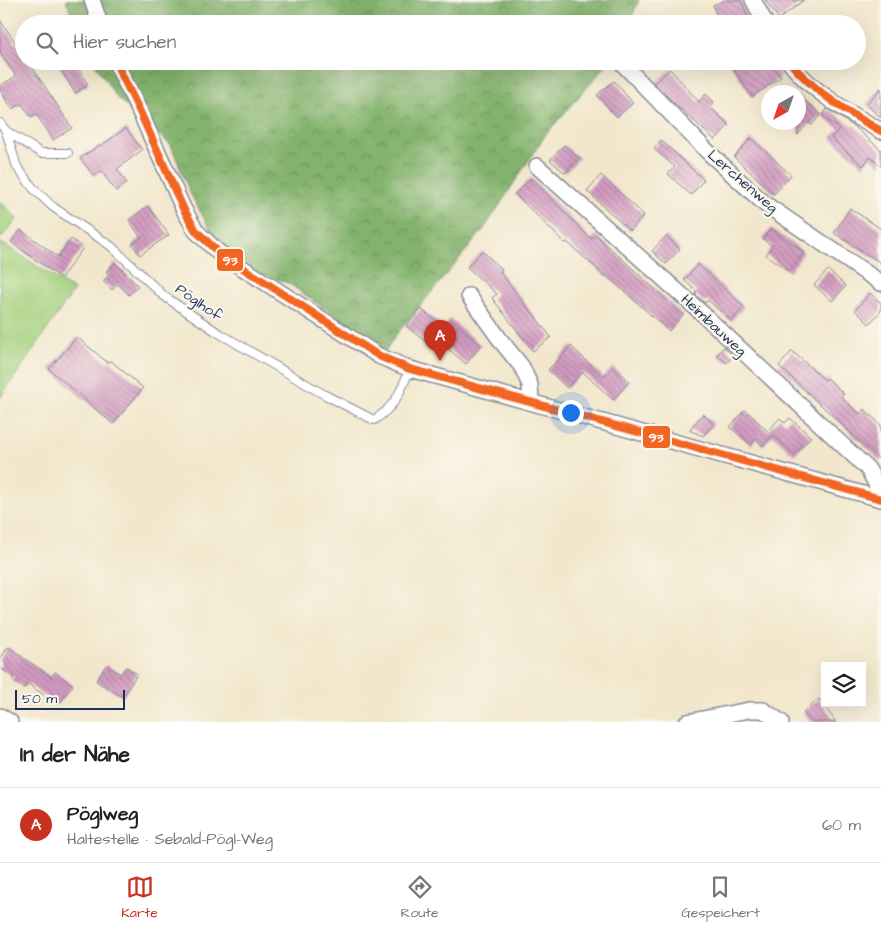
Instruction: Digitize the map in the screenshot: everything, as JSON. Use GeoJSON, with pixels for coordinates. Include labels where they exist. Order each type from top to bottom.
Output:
{"type":"FeatureCollection","features":[{"type":"Feature","properties":{"kind":"street"},"geometry":{"type":"LineString","coordinates":[[92,0],[97,15]]}},
{"type":"Feature","properties":{"kind":"street"},"geometry":{"type":"LineString","coordinates":[[753,0],[761,15]]}},
{"type":"Feature","properties":{"kind":"street"},"geometry":{"type":"LineString","coordinates":[[119,70],[183,208],[196,231],[218,252],[378,356],[410,369],[881,499]]}},
{"type":"Feature","properties":{"kind":"street","name":"Lerchenweg"},"geometry":{"type":"LineString","coordinates":[[629,70],[707,151],[765,204],[881,283]]}},
{"type":"Feature","properties":{"kind":"street"},"geometry":{"type":"LineString","coordinates":[[795,70],[851,114],[881,131]]}},
{"type":"Feature","properties":{"kind":"street","name":"Heimbauweg"},"geometry":{"type":"LineString","coordinates":[[537,166],[702,314],[868,469],[881,493]]}},
{"type":"Feature","properties":{"kind":"street"},"geometry":{"type":"LineString","coordinates":[[469,296],[522,367],[530,385],[531,402]]}},
{"type":"Feature","properties":{"kind":"street"},"geometry":{"type":"LineString","coordinates":[[687,722],[749,710],[763,710],[781,722]]}},
{"type":"Feature","properties":{"kind":"street"},"geometry":{"type":"LineString","coordinates":[[0,716],[10,722]]}},
{"type":"Feature","properties":{"kind":"lane","name":"Pöglhof"},"geometry":{"type":"LineString","coordinates":[[0,123],[6,131],[17,167],[33,188],[53,207],[111,246],[164,296],[217,332],[325,395],[374,420],[387,412],[396,401],[410,369]]}},
{"type":"Feature","properties":{"kind":"lane"},"geometry":{"type":"LineString","coordinates":[[6,131],[41,153],[68,153]]}},
{"type":"Feature","properties":{"kind":"green space"},"geometry":{"type":"Polygon","coordinates":[[[66,0],[639,0],[633,15],[72,15],[66,0]]]}},
{"type":"Feature","properties":{"kind":"green space"},"geometry":{"type":"Polygon","coordinates":[[[99,70],[602,70],[546,134],[484,229],[396,335],[385,351],[288,283],[259,273],[234,254],[212,233],[190,193],[171,145],[117,98],[99,70]]]}},
{"type":"Feature","properties":{"kind":"green space"},"geometry":{"type":"Polygon","coordinates":[[[0,201],[17,219],[0,239],[0,201]]]}},
{"type":"Feature","properties":{"kind":"green space"},"geometry":{"type":"Polygon","coordinates":[[[0,242],[74,290],[0,398],[0,242]]]}},
{"type":"Feature","properties":{"kind":"building"},"geometry":{"type":"Polygon","coordinates":[[[725,0],[741,0],[747,15],[717,15],[713,5],[725,0]]]}},
{"type":"Feature","properties":{"kind":"building"},"geometry":{"type":"Polygon","coordinates":[[[765,0],[804,0],[784,15],[776,15],[765,0]]]}},
{"type":"Feature","properties":{"kind":"building"},"geometry":{"type":"Polygon","coordinates":[[[0,20],[15,42],[15,70],[34,70],[72,128],[53,140],[36,114],[31,117],[22,104],[12,109],[0,90],[0,86],[16,76],[0,52],[0,20]]]}},
{"type":"Feature","properties":{"kind":"building"},"geometry":{"type":"Polygon","coordinates":[[[61,70],[79,70],[88,85],[75,93],[61,70]]]}},
{"type":"Feature","properties":{"kind":"building"},"geometry":{"type":"Polygon","coordinates":[[[671,70],[699,102],[706,94],[714,102],[710,107],[729,125],[715,140],[654,83],[671,70]]]}},
{"type":"Feature","properties":{"kind":"building"},"geometry":{"type":"Polygon","coordinates":[[[734,70],[776,70],[781,77],[769,85],[761,85],[761,91],[752,97],[734,70]]]}},
{"type":"Feature","properties":{"kind":"building"},"geometry":{"type":"Polygon","coordinates":[[[614,81],[633,103],[617,117],[597,95],[614,81]]]}},
{"type":"Feature","properties":{"kind":"building"},"geometry":{"type":"Polygon","coordinates":[[[881,88],[881,118],[866,104],[881,88]]]}},
{"type":"Feature","properties":{"kind":"building"},"geometry":{"type":"Polygon","coordinates":[[[806,102],[821,114],[812,125],[808,123],[806,125],[806,102]]]}},
{"type":"Feature","properties":{"kind":"building"},"geometry":{"type":"Polygon","coordinates":[[[827,109],[855,127],[881,150],[881,166],[870,157],[863,166],[831,138],[839,129],[822,116],[827,109]]]}},
{"type":"Feature","properties":{"kind":"building"},"geometry":{"type":"Polygon","coordinates":[[[126,128],[142,150],[117,169],[127,183],[116,191],[101,171],[94,176],[80,158],[126,128]]]}},
{"type":"Feature","properties":{"kind":"building"},"geometry":{"type":"Polygon","coordinates":[[[751,138],[791,175],[774,194],[734,157],[751,138]]]}},
{"type":"Feature","properties":{"kind":"building"},"geometry":{"type":"Polygon","coordinates":[[[661,140],[704,180],[691,195],[668,174],[675,167],[654,149],[661,140]]]}},
{"type":"Feature","properties":{"kind":"building"},"geometry":{"type":"Polygon","coordinates":[[[564,145],[579,158],[565,173],[550,160],[564,145]]]}},
{"type":"Feature","properties":{"kind":"building"},"geometry":{"type":"Polygon","coordinates":[[[601,175],[644,215],[630,231],[587,191],[601,175]]]}},
{"type":"Feature","properties":{"kind":"building"},"geometry":{"type":"Polygon","coordinates":[[[531,178],[591,239],[596,235],[683,315],[669,331],[567,242],[565,243],[515,194],[531,178]]]}},
{"type":"Feature","properties":{"kind":"building"},"geometry":{"type":"Polygon","coordinates":[[[148,206],[169,235],[140,255],[132,244],[141,238],[129,220],[148,206]]]}},
{"type":"Feature","properties":{"kind":"building"},"geometry":{"type":"Polygon","coordinates":[[[850,208],[881,229],[881,263],[834,233],[850,208]]]}},
{"type":"Feature","properties":{"kind":"building"},"geometry":{"type":"Polygon","coordinates":[[[771,228],[804,252],[790,272],[766,255],[772,246],[763,239],[771,228]]]}},
{"type":"Feature","properties":{"kind":"building"},"geometry":{"type":"Polygon","coordinates":[[[21,230],[58,257],[71,239],[83,248],[61,278],[11,242],[21,230]]]}},
{"type":"Feature","properties":{"kind":"building"},"geometry":{"type":"Polygon","coordinates":[[[666,236],[680,249],[666,264],[652,251],[666,236]]]}},
{"type":"Feature","properties":{"kind":"building"},"geometry":{"type":"Polygon","coordinates":[[[482,251],[502,269],[500,272],[551,337],[533,351],[492,298],[497,294],[467,267],[482,251]]]}},
{"type":"Feature","properties":{"kind":"building"},"geometry":{"type":"Polygon","coordinates":[[[115,263],[138,286],[129,295],[118,284],[112,290],[103,281],[109,275],[106,272],[115,263]]]}},
{"type":"Feature","properties":{"kind":"building"},"geometry":{"type":"Polygon","coordinates":[[[698,264],[744,307],[731,321],[708,300],[705,303],[695,294],[697,292],[684,280],[698,264]]]}},
{"type":"Feature","properties":{"kind":"building"},"geometry":{"type":"Polygon","coordinates":[[[828,270],[846,286],[832,301],[814,285],[828,270]]]}},
{"type":"Feature","properties":{"kind":"building"},"geometry":{"type":"Polygon","coordinates":[[[870,293],[881,303],[881,311],[869,324],[855,310],[870,293]]]}},
{"type":"Feature","properties":{"kind":"building"},"geometry":{"type":"Polygon","coordinates":[[[421,309],[443,327],[450,319],[481,345],[466,364],[433,336],[427,343],[406,326],[421,309]]]}},
{"type":"Feature","properties":{"kind":"building"},"geometry":{"type":"Polygon","coordinates":[[[77,337],[108,363],[110,360],[143,388],[113,424],[49,369],[77,337]]]}},
{"type":"Feature","properties":{"kind":"building"},"geometry":{"type":"Polygon","coordinates":[[[571,346],[603,377],[613,367],[629,382],[613,400],[583,372],[567,388],[548,370],[571,346]]]}},
{"type":"Feature","properties":{"kind":"building"},"geometry":{"type":"Polygon","coordinates":[[[724,347],[733,355],[727,363],[717,355],[724,347]]]}},
{"type":"Feature","properties":{"kind":"building"},"geometry":{"type":"Polygon","coordinates":[[[792,351],[825,380],[827,378],[844,394],[841,397],[860,414],[864,409],[881,425],[881,461],[779,366],[792,351]]]}},
{"type":"Feature","properties":{"kind":"building"},"geometry":{"type":"Polygon","coordinates":[[[745,410],[768,431],[780,418],[785,423],[790,418],[811,437],[794,455],[773,435],[763,446],[756,439],[751,445],[730,427],[745,410]]]}},
{"type":"Feature","properties":{"kind":"building"},"geometry":{"type":"Polygon","coordinates":[[[703,414],[714,424],[703,436],[689,430],[703,414]]]}},
{"type":"Feature","properties":{"kind":"building"},"geometry":{"type":"Polygon","coordinates":[[[8,647],[51,677],[55,672],[73,685],[58,705],[27,683],[24,688],[12,680],[14,677],[0,668],[0,659],[8,647]]]}},
{"type":"Feature","properties":{"kind":"building"},"geometry":{"type":"Polygon","coordinates":[[[106,665],[121,674],[126,667],[137,674],[123,697],[96,681],[106,665]]]}},
{"type":"Feature","properties":{"kind":"building"},"geometry":{"type":"Polygon","coordinates":[[[819,699],[821,707],[825,707],[836,722],[811,722],[803,712],[819,699]]]}},
{"type":"Feature","properties":{"kind":"transit line","name":"93"},"geometry":{"type":"LineString","coordinates":[[119,70],[183,208],[196,231],[218,252],[379,356],[410,369],[881,499]]}},
{"type":"Feature","properties":{"kind":"transit line","name":"93"},"geometry":{"type":"LineString","coordinates":[[797,70],[820,92],[881,131]]}},
{"type":"Feature","properties":{"kind":"place","name":"Pöglweg"},"geometry":{"type":"Point","coordinates":[440,361]}}]}
